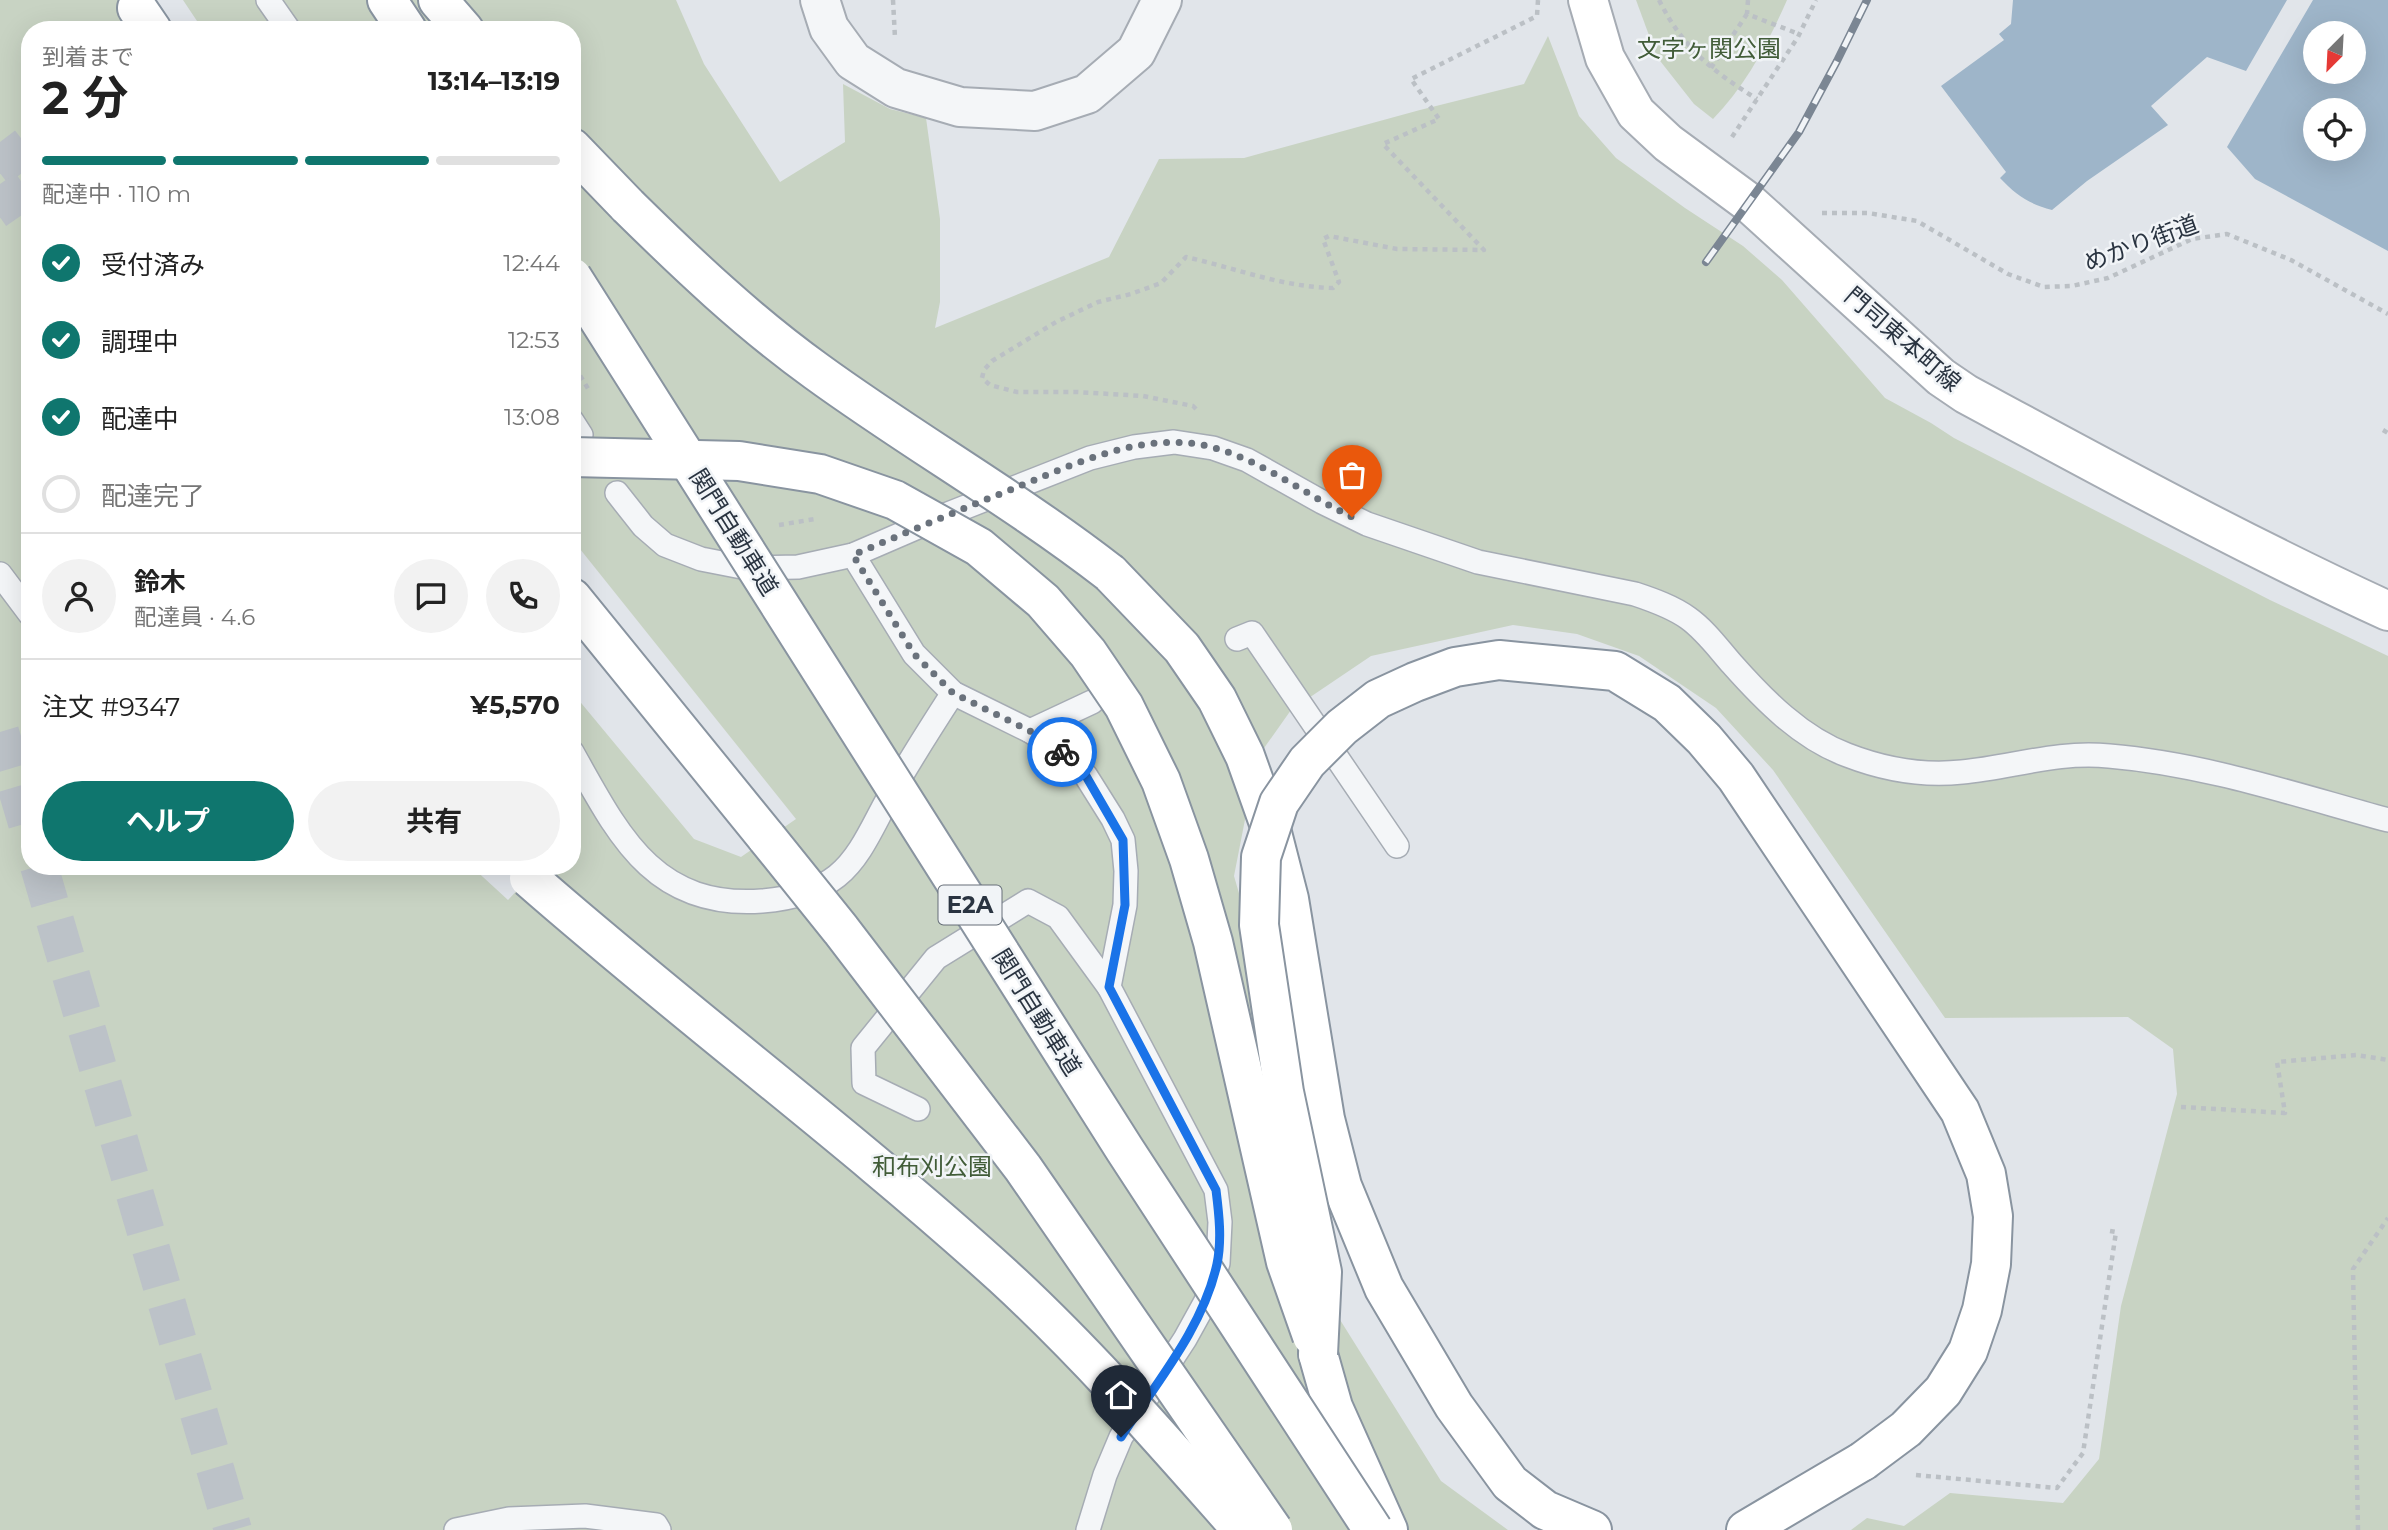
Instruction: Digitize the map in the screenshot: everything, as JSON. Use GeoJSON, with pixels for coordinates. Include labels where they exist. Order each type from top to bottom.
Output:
{"type":"FeatureCollection","features":[{"type":"Feature","properties":{"kind":"main road"},"geometry":{"type":"LineString","coordinates":[[387,0],[401,21]]}},
{"type":"Feature","properties":{"kind":"main road"},"geometry":{"type":"LineString","coordinates":[[438,0],[456,21]]}},
{"type":"Feature","properties":{"kind":"main road","name":"門司東本町線"},"geometry":{"type":"LineString","coordinates":[[1588,0],[1605,58],[1636,113],[1668,143],[1748,202],[1941,377],[1966,394],[2245,543],[2388,611]]}},
{"type":"Feature","properties":{"kind":"main road"},"geometry":{"type":"LineString","coordinates":[[581,157],[693,270],[755,325],[870,410],[1022,508],[1110,573],[1182,648],[1217,699],[1245,756],[1271,829],[1289,899],[1325,1119],[1342,1185],[1384,1288],[1454,1406],[1510,1483],[1545,1510],[1592,1530]]}},
{"type":"Feature","properties":{"kind":"main road","name":"関門自動車道"},"geometry":{"type":"LineString","coordinates":[[581,291],[1125,1150],[1373,1530]]}},
{"type":"Feature","properties":{"kind":"main road"},"geometry":{"type":"LineString","coordinates":[[581,439],[820,474],[895,500],[979,547],[1043,601],[1088,653],[1124,706],[1161,781],[1189,859],[1213,942],[1286,1262],[1333,1407],[1388,1530]]}},
{"type":"Feature","properties":{"kind":"main road"},"geometry":{"type":"LineString","coordinates":[[581,609],[841,930],[1023,1168],[1273,1530]]}},
{"type":"Feature","properties":{"kind":"main road"},"geometry":{"type":"LineString","coordinates":[[1318,1354],[1322,1272],[1284,1091],[1259,925],[1261,857],[1279,803],[1307,762],[1342,727],[1378,699],[1415,682],[1455,667],[1499,660],[1615,671],[1667,703],[1704,738],[1736,776],[1960,1111],[1986,1174],[1993,1216],[1991,1264],[1982,1310],[1968,1351],[1943,1391],[1906,1429],[1863,1461],[1746,1530]]}},
{"type":"Feature","properties":{"kind":"main road"},"geometry":{"type":"LineString","coordinates":[[527,875],[611,949],[923,1205],[1005,1278],[1141,1416],[1242,1530]]}},
{"type":"Feature","properties":{"kind":"street"},"geometry":{"type":"LineString","coordinates":[[820,0],[829,28],[853,61],[896,88],[960,107],[1035,111],[1087,94],[1136,52],[1162,0]]}},
{"type":"Feature","properties":{"kind":"lane"},"geometry":{"type":"LineString","coordinates":[[268,0],[283,21]]}},
{"type":"Feature","properties":{"kind":"lane"},"geometry":{"type":"LineString","coordinates":[[617,493],[643,526],[665,545],[701,559],[747,568],[798,567],[853,555],[1090,458],[1134,447],[1174,442],[1213,447],[1247,460],[1367,524],[1426,545],[1478,562],[1635,594],[1659,603],[1686,617],[1700,628],[1781,715],[1846,755],[1917,773],[1961,772],[2063,754],[2109,756],[2213,771],[2388,820]]}},
{"type":"Feature","properties":{"kind":"lane"},"geometry":{"type":"LineString","coordinates":[[853,555],[914,654],[953,693],[1030,731],[1065,754],[1086,776],[1123,840],[1125,905],[1109,987]]}},
{"type":"Feature","properties":{"kind":"lane"},"geometry":{"type":"LineString","coordinates":[[0,575],[21,602]]}},
{"type":"Feature","properties":{"kind":"lane"},"geometry":{"type":"LineString","coordinates":[[1237,639],[1252,633],[1397,846]]}},
{"type":"Feature","properties":{"kind":"lane"},"geometry":{"type":"LineString","coordinates":[[581,768],[612,823],[651,869],[675,885],[702,895],[740,902],[775,900],[808,891],[837,876],[860,848],[913,755],[953,693]]}},
{"type":"Feature","properties":{"kind":"lane"},"geometry":{"type":"LineString","coordinates":[[1030,731],[1093,702]]}},
{"type":"Feature","properties":{"kind":"lane"},"geometry":{"type":"LineString","coordinates":[[918,1109],[864,1083],[863,1048],[936,958],[1028,901],[1058,917],[1109,987],[1216,1190],[1220,1222],[1217,1263],[1206,1301],[1185,1339],[1121,1437],[1105,1475],[1088,1530]]}},
{"type":"Feature","properties":{"kind":"lane"},"geometry":{"type":"LineString","coordinates":[[456,1530],[509,1519],[585,1516],[656,1525],[659,1530]]}},
{"type":"Feature","properties":{"kind":"path"},"geometry":{"type":"LineString","coordinates":[[1202,414],[1193,406],[1143,396],[1017,392],[990,385],[982,378],[984,370],[992,361],[1056,322],[1098,302],[1131,295],[1161,283],[1186,257],[1276,281],[1333,288],[1339,282],[1323,239],[1329,236],[1397,248],[1484,250],[1383,144],[1439,119],[1410,79],[1536,16],[1538,0]]}},
{"type":"Feature","properties":{"kind":"path"},"geometry":{"type":"LineString","coordinates":[[1659,0],[1668,19],[1686,43],[1718,75],[1757,99]]}},
{"type":"Feature","properties":{"kind":"path"},"geometry":{"type":"LineString","coordinates":[[1711,68],[1747,14],[1748,0]]}},
{"type":"Feature","properties":{"kind":"path"},"geometry":{"type":"LineString","coordinates":[[1728,144],[1799,34],[1816,0]]}},
{"type":"Feature","properties":{"kind":"path"},"geometry":{"type":"LineString","coordinates":[[1747,14],[1799,34]]}},
{"type":"Feature","properties":{"kind":"path","name":"めかり街道"},"geometry":{"type":"LineString","coordinates":[[1820,213],[1868,213],[1917,221],[2008,274],[2044,287],[2072,286],[2108,278],[2192,239],[2227,234],[2291,260],[2388,314]]}},
{"type":"Feature","properties":{"kind":"path"},"geometry":{"type":"LineString","coordinates":[[2181,1107],[2285,1113],[2277,1062],[2356,1055],[2388,1060]]}},
{"type":"Feature","properties":{"kind":"path"},"geometry":{"type":"LineString","coordinates":[[2358,1530],[2353,1269],[2388,1218]]}},
{"type":"Feature","properties":{"kind":"path"},"geometry":{"type":"LineString","coordinates":[[1908,1474],[2057,1488],[2083,1453],[2116,1232],[2110,1231]]}},
{"type":"Feature","properties":{"kind":"green space","name":"和布刈公園"},"geometry":{"type":"Polygon","coordinates":[[[0,0],[148,0],[121,21],[21,21],[21,875],[481,875],[508,900],[532,875],[581,875],[581,703],[694,839],[741,857],[796,819],[581,550],[581,21],[197,21],[183,0],[676,0],[704,64],[780,182],[845,142],[843,84],[890,109],[926,118],[940,219],[940,302],[935,328],[1109,257],[1159,159],[1244,158],[1524,84],[1548,36],[1579,116],[1616,158],[1743,246],[1782,280],[1885,398],[1954,438],[2270,600],[2388,656],[2388,1530],[1851,1530],[1867,1518],[1904,1526],[1950,1493],[2063,1503],[2099,1459],[2121,1306],[2177,1094],[2173,1049],[2128,1017],[1945,1018],[1773,770],[1716,708],[1639,656],[1577,634],[1513,625],[1371,656],[1291,710],[1257,758],[1234,876],[1286,1056],[1337,1315],[1441,1481],[1508,1530],[0,1530],[0,0]]]}},
{"type":"Feature","properties":{"kind":"green space","name":"文字ヶ関公園"},"geometry":{"type":"Polygon","coordinates":[[[1636,0],[1787,0],[1755,63],[1736,92],[1713,119],[1694,104],[1657,57],[1636,0]]]}},
{"type":"Feature","properties":{"kind":"water"},"geometry":{"type":"Polygon","coordinates":[[[2013,0],[2287,0],[2246,71],[2207,57],[2151,106],[2168,125],[2087,181],[2052,210],[2023,198],[2000,178],[2006,172],[1941,86],[2004,40],[1999,34],[2011,24],[2013,0]]]}},
{"type":"Feature","properties":{"kind":"water"},"geometry":{"type":"Polygon","coordinates":[[[2313,0],[2388,0],[2388,251],[2255,179],[2227,147],[2313,0]]]}},
{"type":"Feature","properties":{"kind":"tunnel"},"geometry":{"type":"LineString","coordinates":[[0,142],[21,169]]}},
{"type":"Feature","properties":{"kind":"tunnel"},"geometry":{"type":"LineString","coordinates":[[0,184],[21,214]]}},
{"type":"Feature","properties":{"kind":"tunnel"},"geometry":{"type":"LineString","coordinates":[[0,732],[21,803]]}},
{"type":"Feature","properties":{"kind":"tunnel"},"geometry":{"type":"LineString","coordinates":[[42,875],[233,1530]]}},
{"type":"Feature","properties":{"kind":"railway"},"geometry":{"type":"LineString","coordinates":[[1706,262],[1799,132],[1867,0]]}},
{"type":"Feature","properties":{"kind":"way so far"},"geometry":{"type":"LineString","coordinates":[[1062,752],[1030,731],[953,693],[914,654],[853,555],[1090,458],[1134,447],[1174,442],[1213,447],[1247,460],[1352,517]]}},
{"type":"Feature","properties":{"kind":"route"},"geometry":{"type":"LineString","coordinates":[[1062,752],[1086,776],[1123,840],[1125,905],[1109,987],[1216,1190],[1220,1222],[1217,1263],[1206,1301],[1185,1339],[1121,1437]]}}]}
